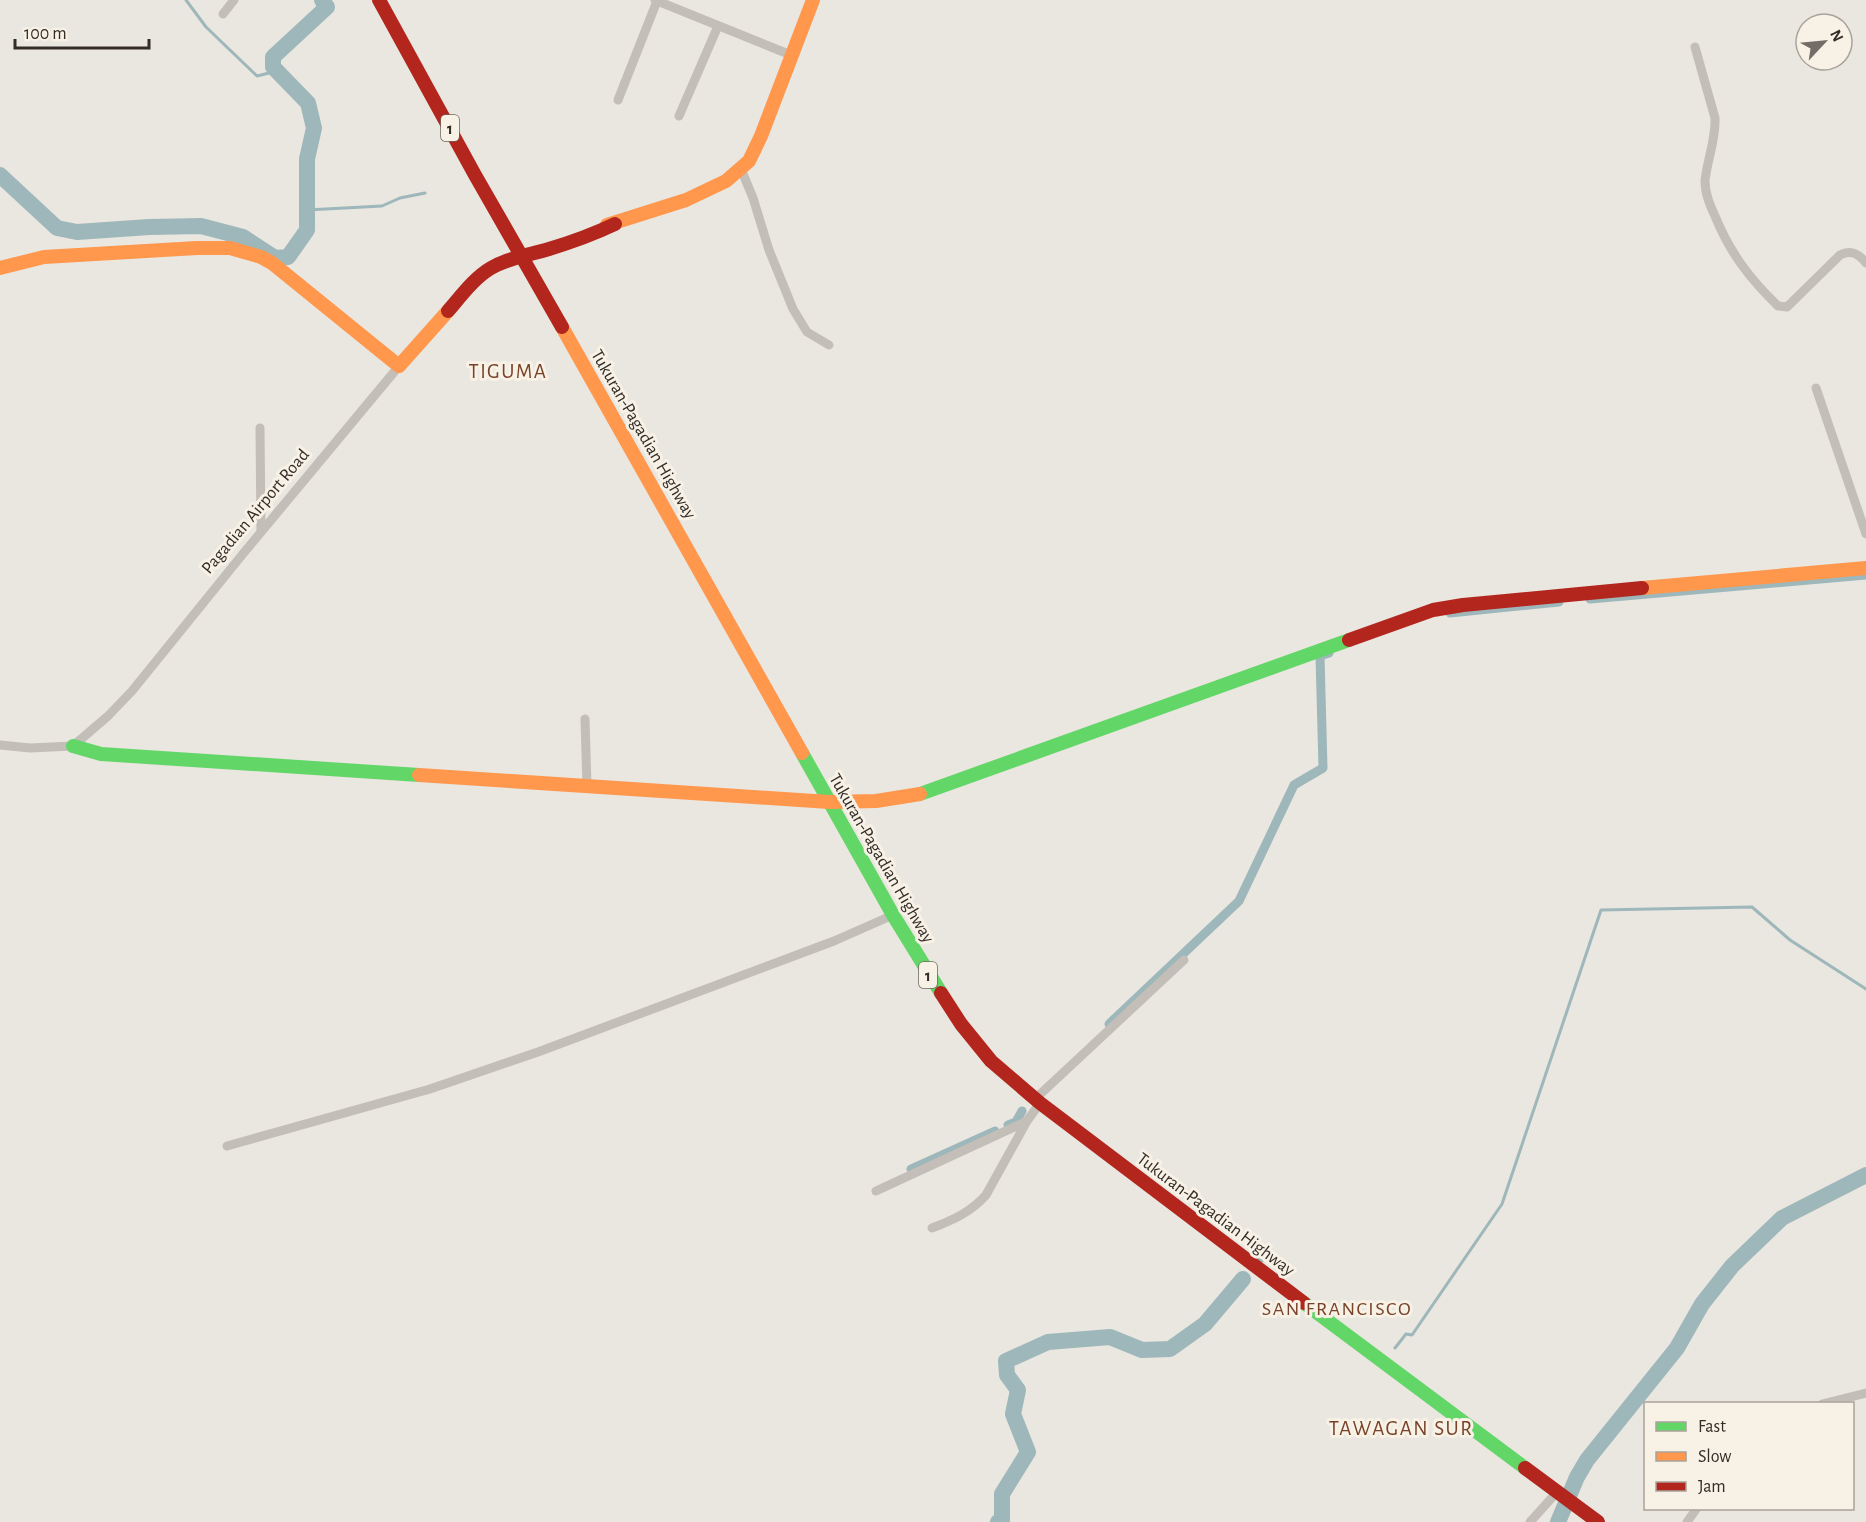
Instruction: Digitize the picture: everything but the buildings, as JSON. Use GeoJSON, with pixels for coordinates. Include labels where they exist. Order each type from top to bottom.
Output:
{"type":"FeatureCollection","features":[{"type":"Feature","properties":{"kind":"main road","name":"Tukuran-Pagadian Highway"},"geometry":{"type":"LineString","coordinates":[[379,0],[893,915],[961,1024],[991,1061],[1038,1101],[1418,1390],[1594,1519]]}},
{"type":"Feature","properties":{"kind":"main road"},"geometry":{"type":"LineString","coordinates":[[741,169],[749,160],[761,136],[790,55],[813,0]]}},
{"type":"Feature","properties":{"kind":"main road","name":"Pagadian Airport Road"},"geometry":{"type":"LineString","coordinates":[[399,366],[478,279],[498,264],[536,250],[547,250],[579,236],[599,232],[615,224],[686,200],[726,180],[741,169]]}},
{"type":"Feature","properties":{"kind":"main road"},"geometry":{"type":"LineString","coordinates":[[0,268],[45,257],[230,248],[261,257],[272,263],[399,366]]}},
{"type":"Feature","properties":{"kind":"main road"},"geometry":{"type":"LineString","coordinates":[[73,746],[101,754],[829,802],[876,801],[930,791],[1433,610],[1554,596],[1866,568]]}},
{"type":"Feature","properties":{"kind":"street"},"geometry":{"type":"LineString","coordinates":[[223,14],[234,0]]}},
{"type":"Feature","properties":{"kind":"street"},"geometry":{"type":"LineString","coordinates":[[618,100],[656,0],[790,55]]}},
{"type":"Feature","properties":{"kind":"street"},"geometry":{"type":"LineString","coordinates":[[680,116],[718,26]]}},
{"type":"Feature","properties":{"kind":"street"},"geometry":{"type":"LineString","coordinates":[[1695,47],[1715,118],[1706,191],[1718,223],[1735,257],[1744,269],[1773,301],[1783,308],[1845,252],[1855,253],[1866,263]]}},
{"type":"Feature","properties":{"kind":"street"},"geometry":{"type":"LineString","coordinates":[[741,169],[753,198],[769,250],[793,309],[807,332],[829,345]]}},
{"type":"Feature","properties":{"kind":"street","name":"Pagadian Airport Road"},"geometry":{"type":"LineString","coordinates":[[73,746],[132,691],[399,366]]}},
{"type":"Feature","properties":{"kind":"street"},"geometry":{"type":"LineString","coordinates":[[1816,388],[1866,534]]}},
{"type":"Feature","properties":{"kind":"street"},"geometry":{"type":"LineString","coordinates":[[260,428],[261,532]]}},
{"type":"Feature","properties":{"kind":"street"},"geometry":{"type":"LineString","coordinates":[[585,719],[587,787]]}},
{"type":"Feature","properties":{"kind":"street"},"geometry":{"type":"LineString","coordinates":[[0,746],[30,748],[73,746]]}},
{"type":"Feature","properties":{"kind":"street"},"geometry":{"type":"LineString","coordinates":[[227,1146],[430,1089],[538,1052],[823,946],[893,915]]}},
{"type":"Feature","properties":{"kind":"street"},"geometry":{"type":"LineString","coordinates":[[932,1228],[953,1220],[978,1205],[986,1196],[1038,1101],[1184,960]]}},
{"type":"Feature","properties":{"kind":"street"},"geometry":{"type":"LineString","coordinates":[[876,1191],[1027,1121]]}},
{"type":"Feature","properties":{"kind":"street"},"geometry":{"type":"LineString","coordinates":[[1830,1402],[1866,1393]]}},
{"type":"Feature","properties":{"kind":"street"},"geometry":{"type":"LineString","coordinates":[[1530,1522],[1561,1494]]}},
{"type":"Feature","properties":{"kind":"street"},"geometry":{"type":"LineString","coordinates":[[1687,1522],[1696,1510]]}},
{"type":"Feature","properties":{"kind":"waterway"},"geometry":{"type":"LineString","coordinates":[[186,0],[206,27],[257,76],[277,71]]}},
{"type":"Feature","properties":{"kind":"waterway"},"geometry":{"type":"LineString","coordinates":[[0,175],[57,228],[77,232],[201,226],[243,237],[275,258],[288,257],[307,230],[307,159],[314,128],[308,103],[273,67],[273,57],[327,7],[322,0]]}},
{"type":"Feature","properties":{"kind":"waterway"},"geometry":{"type":"LineString","coordinates":[[307,210],[382,206],[400,198],[425,193]]}},
{"type":"Feature","properties":{"kind":"waterway"},"geometry":{"type":"LineString","coordinates":[[1590,599],[1866,575]]}},
{"type":"Feature","properties":{"kind":"waterway"},"geometry":{"type":"LineString","coordinates":[[1450,613],[1559,602]]}},
{"type":"Feature","properties":{"kind":"waterway"},"geometry":{"type":"LineString","coordinates":[[1109,1024],[1239,901],[1294,785],[1323,768],[1320,656],[1329,653]]}},
{"type":"Feature","properties":{"kind":"waterway"},"geometry":{"type":"LineString","coordinates":[[1395,1348],[1406,1334],[1412,1335],[1502,1204],[1601,910],[1752,907],[1790,940],[1866,989]]}},
{"type":"Feature","properties":{"kind":"waterway"},"geometry":{"type":"LineString","coordinates":[[1008,1125],[1016,1122],[1022,1111]]}},
{"type":"Feature","properties":{"kind":"waterway"},"geometry":{"type":"LineString","coordinates":[[911,1169],[995,1131]]}},
{"type":"Feature","properties":{"kind":"waterway"},"geometry":{"type":"LineString","coordinates":[[1558,1522],[1577,1477],[1587,1460],[1677,1348],[1702,1304],[1732,1266],[1782,1218],[1866,1175]]}},
{"type":"Feature","properties":{"kind":"waterway"},"geometry":{"type":"LineString","coordinates":[[1260,1252],[1266,1257]]}},
{"type":"Feature","properties":{"kind":"waterway"},"geometry":{"type":"LineString","coordinates":[[1258,1256],[1260,1252]]}},
{"type":"Feature","properties":{"kind":"waterway"},"geometry":{"type":"LineString","coordinates":[[998,1522],[1002,1520],[1002,1494],[1028,1452],[1013,1414],[1018,1390],[1007,1375],[1006,1361],[1048,1342],[1110,1337],[1142,1350],[1170,1349],[1205,1324],[1243,1279]]}},
{"type":"Feature","properties":{"kind":"traffic: fast"},"geometry":{"type":"LineString","coordinates":[[920,794],[1349,640]]}},
{"type":"Feature","properties":{"kind":"traffic: fast"},"geometry":{"type":"LineString","coordinates":[[73,746],[101,754],[419,775]]}},
{"type":"Feature","properties":{"kind":"traffic: fast"},"geometry":{"type":"LineString","coordinates":[[802,753],[893,915],[941,993]]}},
{"type":"Feature","properties":{"kind":"traffic: fast"},"geometry":{"type":"LineString","coordinates":[[1304,1303],[1525,1468]]}},
{"type":"Feature","properties":{"kind":"traffic: slow"},"geometry":{"type":"LineString","coordinates":[[607,225],[686,200],[726,181],[749,161],[761,136],[813,0]]}},
{"type":"Feature","properties":{"kind":"traffic: slow"},"geometry":{"type":"LineString","coordinates":[[0,268],[44,257],[230,248],[261,257],[272,263],[399,366],[448,311]]}},
{"type":"Feature","properties":{"kind":"traffic: slow"},"geometry":{"type":"LineString","coordinates":[[562,327],[802,753]]}},
{"type":"Feature","properties":{"kind":"traffic: slow"},"geometry":{"type":"LineString","coordinates":[[1642,588],[1866,568]]}},
{"type":"Feature","properties":{"kind":"traffic: slow"},"geometry":{"type":"LineString","coordinates":[[419,775],[829,802],[876,801],[920,794]]}},
{"type":"Feature","properties":{"kind":"traffic: jam"},"geometry":{"type":"LineString","coordinates":[[379,0],[562,327]]}},
{"type":"Feature","properties":{"kind":"traffic: jam"},"geometry":{"type":"LineString","coordinates":[[448,311],[473,282],[498,264],[574,241],[615,224]]}},
{"type":"Feature","properties":{"kind":"traffic: jam"},"geometry":{"type":"LineString","coordinates":[[1349,640],[1433,610],[1463,605],[1642,588]]}},
{"type":"Feature","properties":{"kind":"traffic: jam"},"geometry":{"type":"LineString","coordinates":[[941,993],[961,1024],[991,1061],[1040,1103],[1304,1303]]}},
{"type":"Feature","properties":{"kind":"traffic: jam"},"geometry":{"type":"LineString","coordinates":[[1525,1468],[1598,1522]]}},
{"type":"Feature","properties":{"kind":"district","name":"TIGUMA"},"geometry":{"type":"Point","coordinates":[508,371]}},
{"type":"Feature","properties":{"kind":"district","name":"SAN FRANCISCO"},"geometry":{"type":"Point","coordinates":[1337,1308]}},
{"type":"Feature","properties":{"kind":"district","name":"TAWAGAN SUR"},"geometry":{"type":"Point","coordinates":[1401,1428]}}]}
